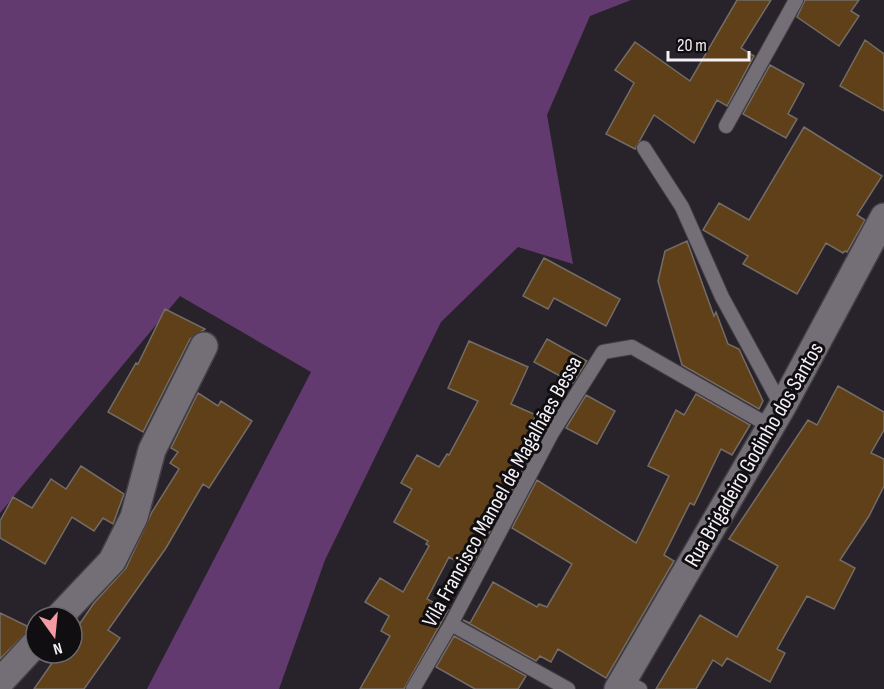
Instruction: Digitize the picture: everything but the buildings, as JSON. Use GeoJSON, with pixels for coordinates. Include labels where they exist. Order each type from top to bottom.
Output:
{"type":"FeatureCollection","features":[{"type":"Feature","properties":{"kind":"street","name":"Rua Brigadeiro Godinho dos Santos"},"geometry":{"type":"LineString","coordinates":[[627,686],[884,217]]}},
{"type":"Feature","properties":{"kind":"street"},"geometry":{"type":"LineString","coordinates":[[70,605],[112,561],[134,517],[152,450],[204,346]]}},
{"type":"Feature","properties":{"kind":"street"},"geometry":{"type":"LineString","coordinates":[[0,682],[24,656]]}},
{"type":"Feature","properties":{"kind":"lane"},"geometry":{"type":"LineString","coordinates":[[726,126],[796,0]]}},
{"type":"Feature","properties":{"kind":"lane"},"geometry":{"type":"LineString","coordinates":[[644,148],[682,207],[776,417]]}},
{"type":"Feature","properties":{"kind":"lane","name":"Vila Francisco Manoel de Magalhães Bessa"},"geometry":{"type":"LineString","coordinates":[[413,689],[451,624],[552,433],[603,352],[632,347],[776,417]]}},
{"type":"Feature","properties":{"kind":"lane"},"geometry":{"type":"LineString","coordinates":[[451,624],[568,689]]}},
{"type":"Feature","properties":{"kind":"shaded area"},"geometry":{"type":"Polygon","coordinates":[[[0,0],[631,0],[590,16],[547,115],[573,264],[518,247],[441,322],[325,560],[279,689],[147,689],[311,372],[180,296],[0,513],[0,0]]]}}]}
